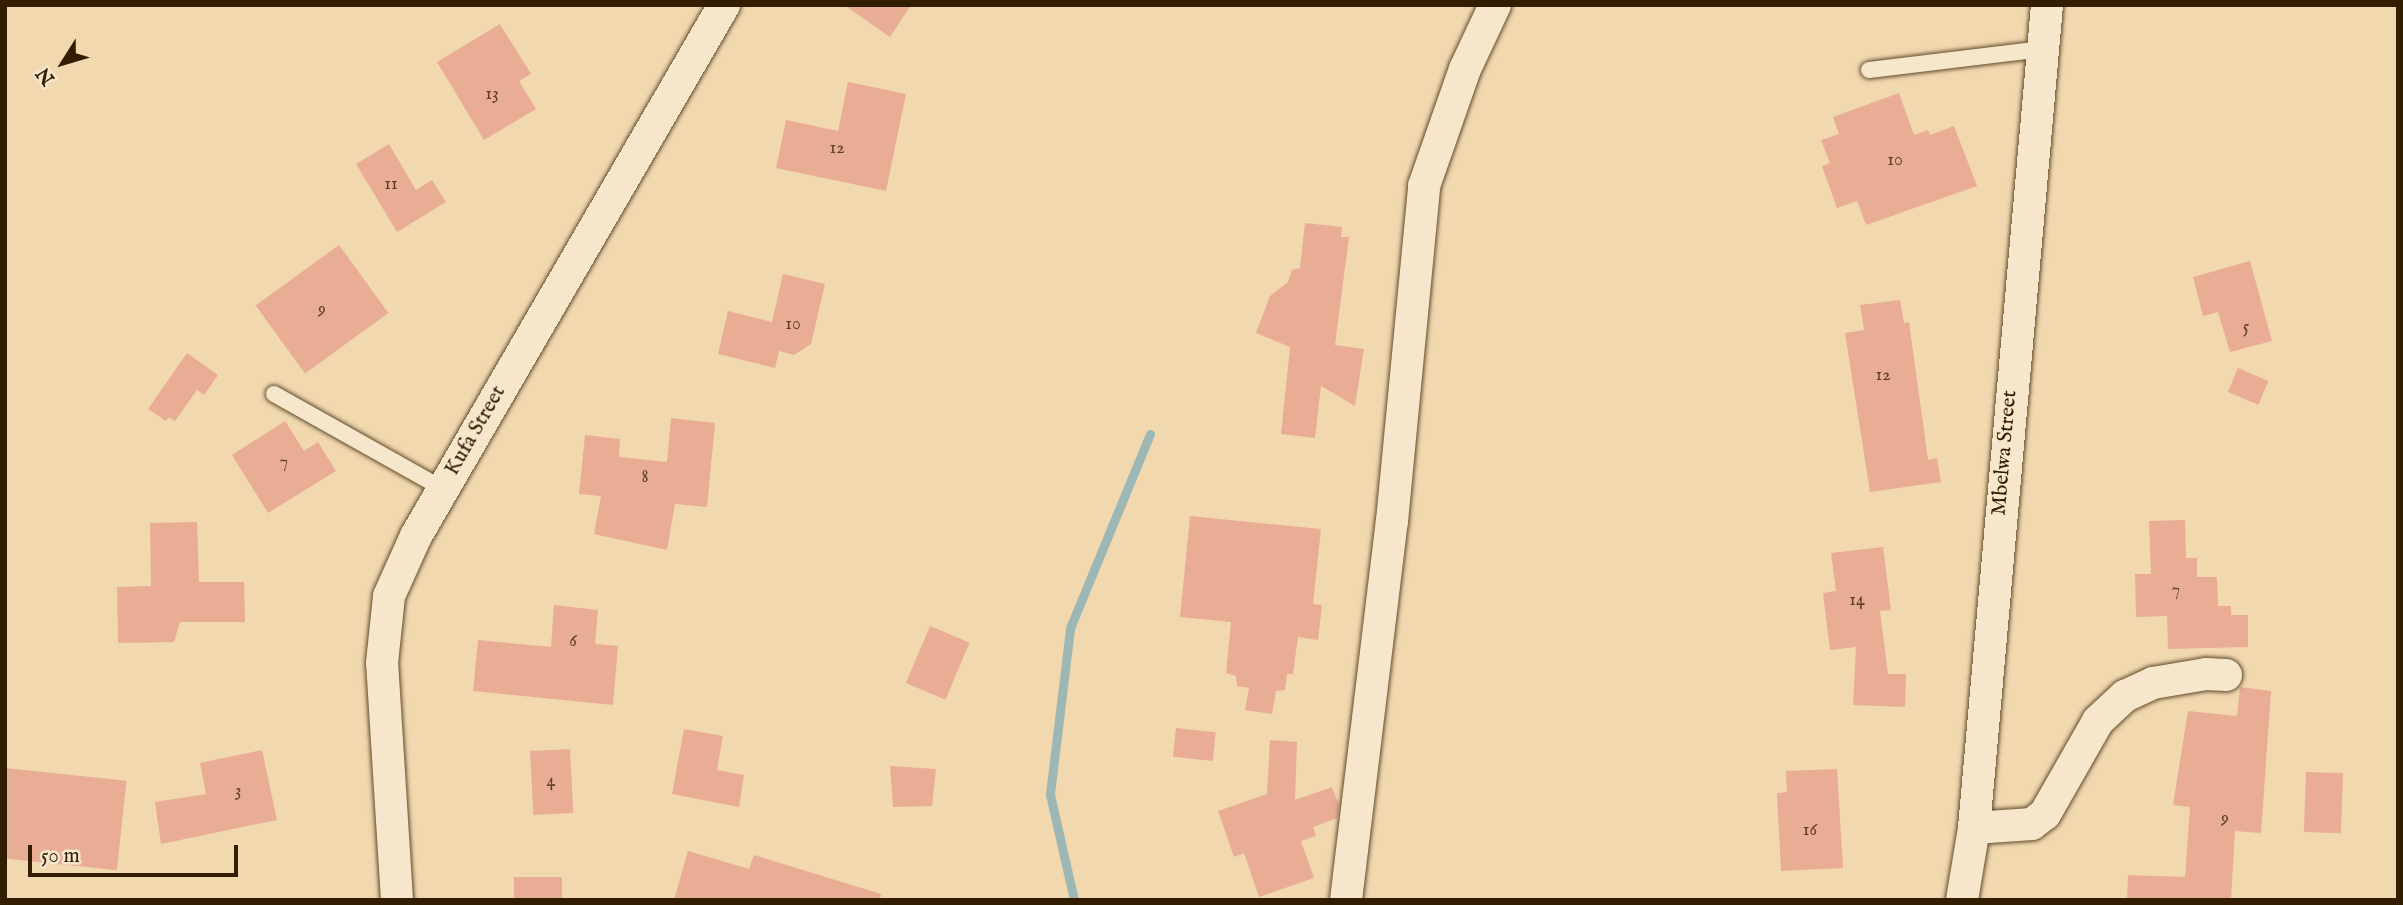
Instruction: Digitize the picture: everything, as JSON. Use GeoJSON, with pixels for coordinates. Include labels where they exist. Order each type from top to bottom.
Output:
{"type":"FeatureCollection","features":[{"type":"Feature","properties":{"kind":"street","name":"Kufa Street"},"geometry":{"type":"LineString","coordinates":[[397,900],[383,724],[382,663],[387,610],[416,536],[724,5]]}},
{"type":"Feature","properties":{"kind":"street"},"geometry":{"type":"LineString","coordinates":[[1346,900],[1392,521],[1424,186],[1465,69],[1495,5]]}},
{"type":"Feature","properties":{"kind":"street","name":"Mbelwa Street"},"geometry":{"type":"LineString","coordinates":[[1962,900],[1974,828],[2047,5]]}},
{"type":"Feature","properties":{"kind":"street"},"geometry":{"type":"LineString","coordinates":[[1974,828],[2032,824],[2046,814],[2098,721],[2125,696],[2153,683],[2206,674],[2226,676]]}},
{"type":"Feature","properties":{"kind":"lane"},"geometry":{"type":"LineString","coordinates":[[1869,70],[2043,48]]}},
{"type":"Feature","properties":{"kind":"lane"},"geometry":{"type":"LineString","coordinates":[[274,394],[443,489]]}},
{"type":"Feature","properties":{"kind":"building"},"geometry":{"type":"Polygon","coordinates":[[[844,5],[911,5],[890,37],[844,5]]]}},
{"type":"Feature","properties":{"kind":"building"},"geometry":{"type":"Polygon","coordinates":[[[500,24],[531,74],[519,81],[536,109],[484,140],[437,62],[500,24]]]}},
{"type":"Feature","properties":{"kind":"building"},"geometry":{"type":"Polygon","coordinates":[[[848,82],[906,94],[886,191],[776,168],[786,120],[838,131],[848,82]]]}},
{"type":"Feature","properties":{"kind":"building"},"geometry":{"type":"Polygon","coordinates":[[[1899,93],[1914,135],[1928,130],[1930,135],[1954,126],[1977,186],[1866,225],[1857,201],[1837,208],[1822,166],[1830,163],[1821,140],[1839,134],[1833,117],[1899,93]]]}},
{"type":"Feature","properties":{"kind":"building"},"geometry":{"type":"Polygon","coordinates":[[[389,144],[416,190],[432,180],[446,202],[397,232],[356,164],[389,144]]]}},
{"type":"Feature","properties":{"kind":"building"},"geometry":{"type":"Polygon","coordinates":[[[1305,223],[1342,227],[1341,237],[1349,237],[1335,345],[1364,349],[1355,406],[1321,386],[1315,438],[1281,434],[1290,347],[1256,333],[1270,296],[1288,282],[1292,270],[1300,268],[1305,223]]]}},
{"type":"Feature","properties":{"kind":"building"},"geometry":{"type":"Polygon","coordinates":[[[339,245],[388,313],[305,373],[256,306],[339,245]]]}},
{"type":"Feature","properties":{"kind":"building"},"geometry":{"type":"Polygon","coordinates":[[[2250,261],[2272,341],[2230,352],[2218,312],[2203,316],[2193,277],[2250,261]]]}},
{"type":"Feature","properties":{"kind":"building"},"geometry":{"type":"Polygon","coordinates":[[[783,274],[825,284],[811,344],[794,355],[779,351],[775,368],[718,354],[728,311],[772,322],[783,274]]]}},
{"type":"Feature","properties":{"kind":"building"},"geometry":{"type":"Polygon","coordinates":[[[1900,300],[1904,323],[1909,322],[1928,460],[1937,458],[1941,482],[1870,492],[1845,333],[1864,330],[1860,305],[1900,300]]]}},
{"type":"Feature","properties":{"kind":"building"},"geometry":{"type":"Polygon","coordinates":[[[187,353],[218,375],[204,395],[197,390],[175,421],[169,417],[166,421],[148,409],[187,353]]]}},
{"type":"Feature","properties":{"kind":"building"},"geometry":{"type":"Polygon","coordinates":[[[2238,368],[2268,381],[2258,405],[2228,392],[2238,368]]]}},
{"type":"Feature","properties":{"kind":"building"},"geometry":{"type":"Polygon","coordinates":[[[671,418],[715,423],[707,507],[675,504],[667,550],[594,534],[601,496],[579,494],[585,435],[620,439],[619,457],[667,462],[671,418]]]}},
{"type":"Feature","properties":{"kind":"building"},"geometry":{"type":"Polygon","coordinates":[[[285,421],[304,451],[318,442],[336,471],[268,513],[232,455],[285,421]]]}},
{"type":"Feature","properties":{"kind":"building"},"geometry":{"type":"Polygon","coordinates":[[[1190,516],[1321,529],[1313,604],[1322,605],[1318,640],[1298,637],[1293,674],[1287,674],[1285,690],[1276,691],[1272,714],[1245,710],[1249,688],[1237,686],[1236,676],[1226,673],[1231,622],[1180,617],[1190,516]]]}},
{"type":"Feature","properties":{"kind":"building"},"geometry":{"type":"Polygon","coordinates":[[[2185,520],[2186,558],[2197,558],[2197,577],[2217,577],[2218,606],[2231,606],[2231,615],[2248,615],[2248,647],[2168,649],[2167,616],[2136,617],[2135,574],[2151,574],[2149,521],[2185,520]]]}},
{"type":"Feature","properties":{"kind":"building"},"geometry":{"type":"Polygon","coordinates":[[[197,522],[199,582],[244,582],[245,622],[180,622],[174,642],[118,643],[117,587],[151,586],[150,523],[197,522]]]}},
{"type":"Feature","properties":{"kind":"building"},"geometry":{"type":"Polygon","coordinates":[[[1883,547],[1891,610],[1880,611],[1888,674],[1906,674],[1905,707],[1853,705],[1856,647],[1830,650],[1823,593],[1836,591],[1831,553],[1883,547]]]}},
{"type":"Feature","properties":{"kind":"building"},"geometry":{"type":"Polygon","coordinates":[[[554,605],[598,610],[595,644],[618,646],[613,705],[473,691],[478,640],[551,647],[554,605]]]}},
{"type":"Feature","properties":{"kind":"building"},"geometry":{"type":"Polygon","coordinates":[[[930,626],[970,643],[945,700],[906,683],[930,626]]]}},
{"type":"Feature","properties":{"kind":"building"},"geometry":{"type":"Polygon","coordinates":[[[2240,687],[2271,691],[2261,833],[2235,831],[2231,900],[2127,900],[2128,875],[2185,877],[2190,807],[2173,805],[2188,711],[2237,716],[2240,687]]]}},
{"type":"Feature","properties":{"kind":"building"},"geometry":{"type":"Polygon","coordinates":[[[1176,728],[1216,732],[1213,761],[1173,757],[1176,728]]]}},
{"type":"Feature","properties":{"kind":"building"},"geometry":{"type":"Polygon","coordinates":[[[684,729],[723,736],[717,770],[744,775],[739,807],[672,794],[684,729]]]}},
{"type":"Feature","properties":{"kind":"building"},"geometry":{"type":"Polygon","coordinates":[[[1270,740],[1297,742],[1295,800],[1332,787],[1339,805],[1337,818],[1313,827],[1316,836],[1301,841],[1314,878],[1259,897],[1244,853],[1234,857],[1218,811],[1267,794],[1270,740]]]}},
{"type":"Feature","properties":{"kind":"building"},"geometry":{"type":"Polygon","coordinates":[[[570,749],[573,813],[533,815],[530,751],[570,749]]]}},
{"type":"Feature","properties":{"kind":"building"},"geometry":{"type":"Polygon","coordinates":[[[262,750],[277,820],[161,844],[155,802],[206,794],[200,763],[262,750]]]}},
{"type":"Feature","properties":{"kind":"building"},"geometry":{"type":"Polygon","coordinates":[[[890,766],[936,769],[932,806],[893,807],[890,766]]]}},
{"type":"Feature","properties":{"kind":"building"},"geometry":{"type":"Polygon","coordinates":[[[5,768],[126,781],[117,870],[5,858],[5,768]]]}},
{"type":"Feature","properties":{"kind":"building"},"geometry":{"type":"Polygon","coordinates":[[[1837,769],[1843,868],[1781,871],[1777,793],[1787,792],[1786,771],[1837,769]]]}},
{"type":"Feature","properties":{"kind":"building"},"geometry":{"type":"Polygon","coordinates":[[[2306,772],[2343,773],[2341,833],[2304,832],[2306,772]]]}},
{"type":"Feature","properties":{"kind":"building"},"geometry":{"type":"Polygon","coordinates":[[[688,851],[749,869],[754,855],[881,894],[880,900],[674,900],[688,851]]]}},
{"type":"Feature","properties":{"kind":"building"},"geometry":{"type":"Polygon","coordinates":[[[514,877],[562,877],[562,900],[514,900],[514,877]]]}},
{"type":"Feature","properties":{"kind":"waterway"},"geometry":{"type":"LineString","coordinates":[[1074,900],[1050,794],[1070,628],[1150,434]]}}]}
